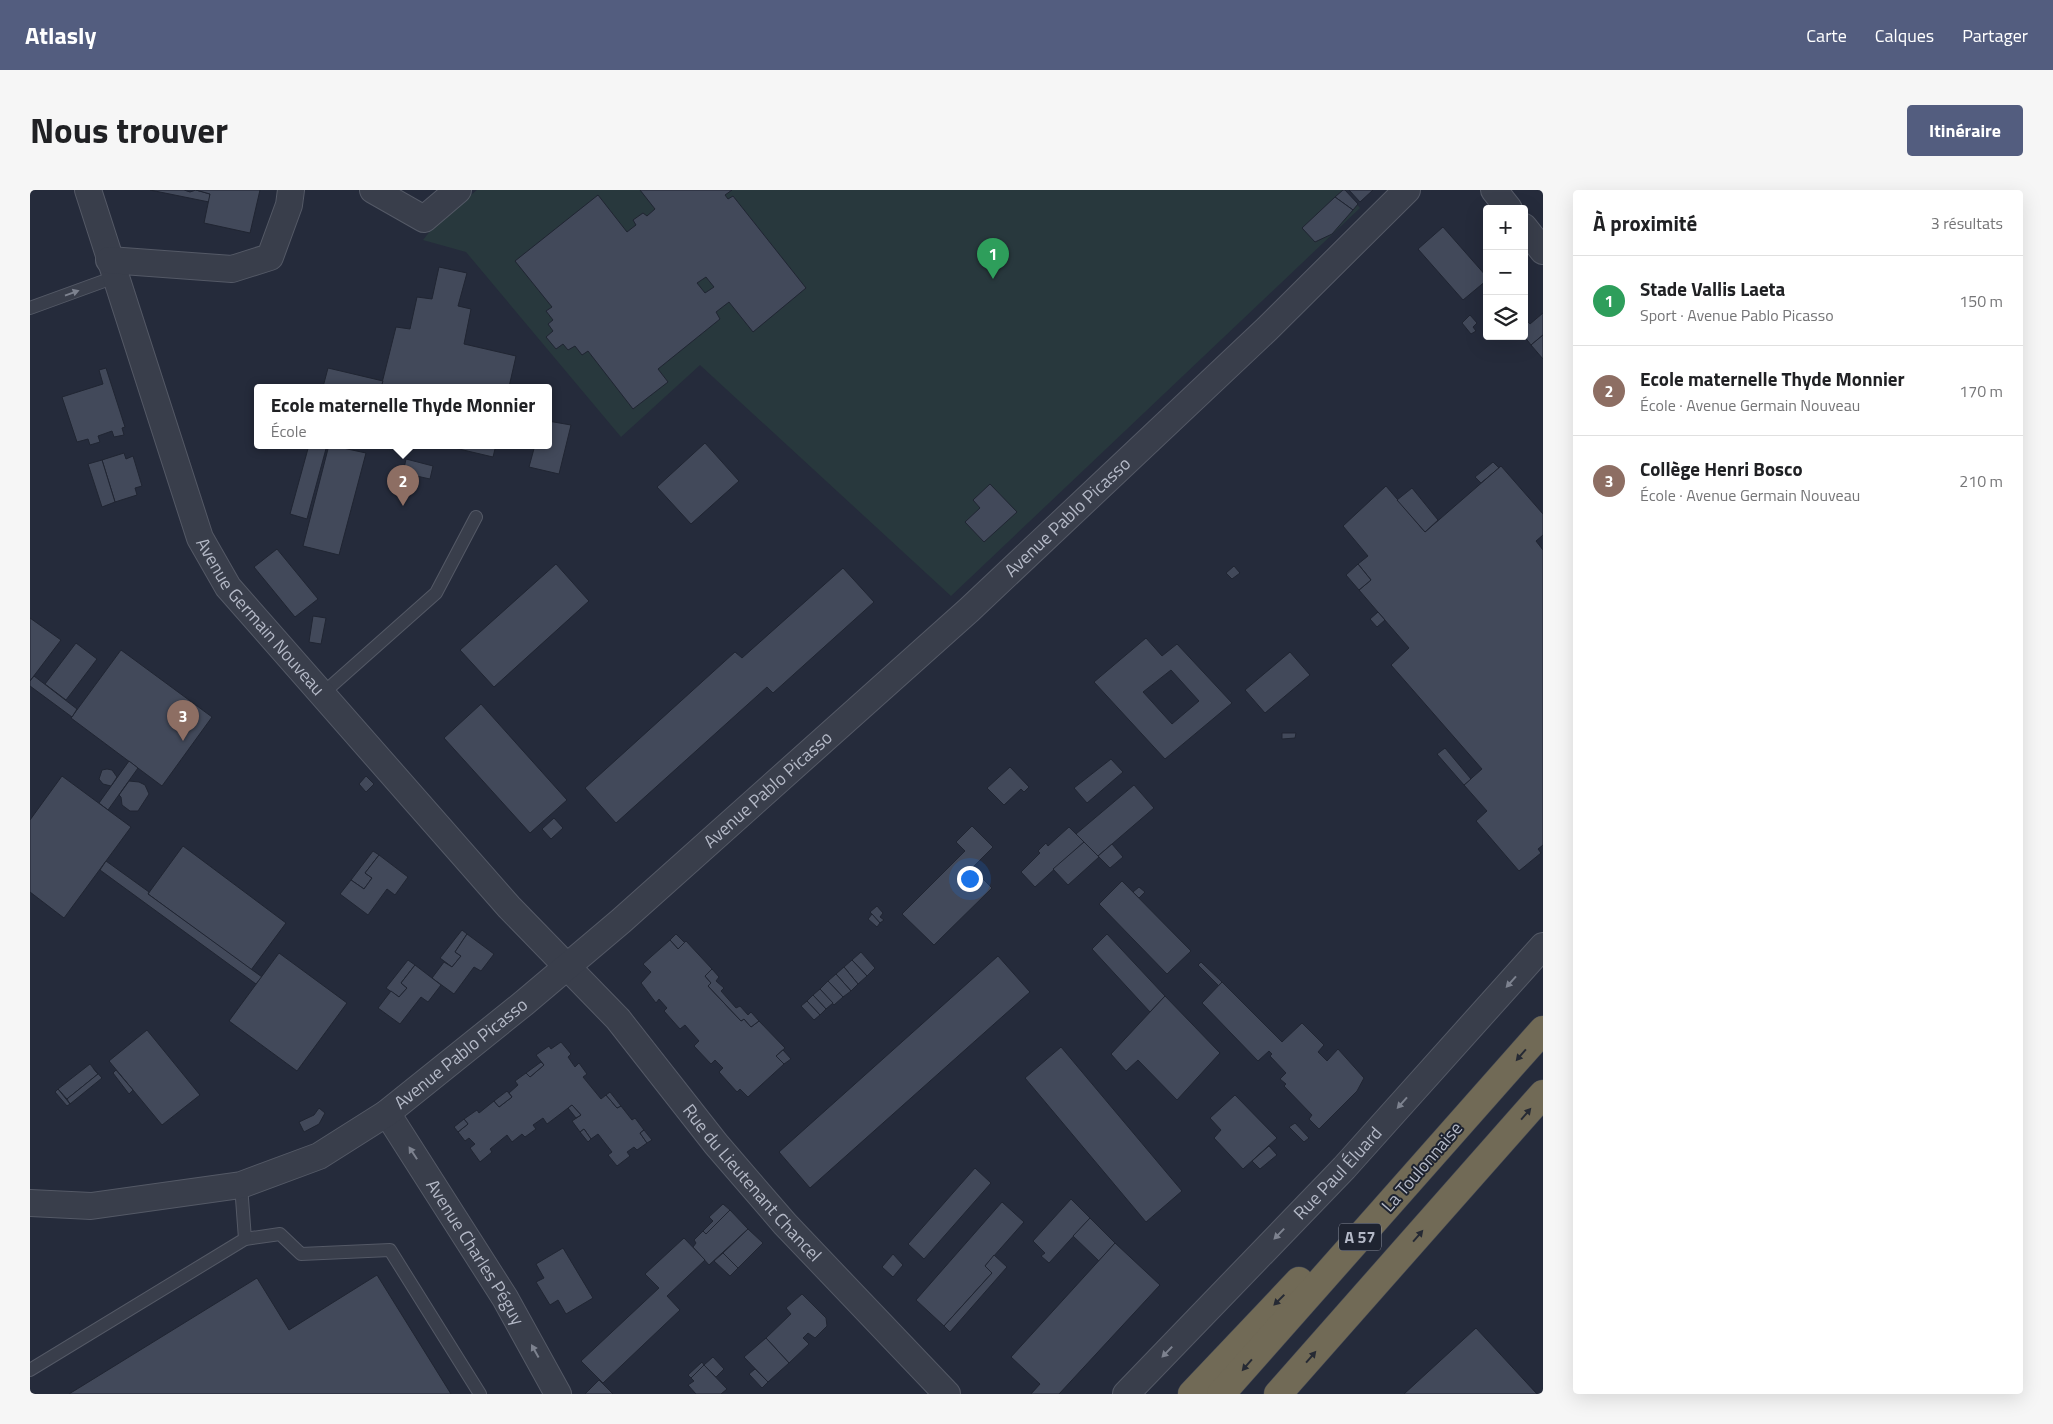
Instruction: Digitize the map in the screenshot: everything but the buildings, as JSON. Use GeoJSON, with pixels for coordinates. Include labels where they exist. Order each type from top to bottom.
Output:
{"type":"FeatureCollection","features":[{"type":"Feature","properties":{"kind":"highway","name":"La Toulonnaise"},"geometry":{"type":"LineString","coordinates":[[1221,1394],[1543,1030]]}},
{"type":"Feature","properties":{"kind":"highway"},"geometry":{"type":"LineString","coordinates":[[1192,1394],[1270,1310],[1499,1079]]}},
{"type":"Feature","properties":{"kind":"highway","name":"A 57"},"geometry":{"type":"LineString","coordinates":[[1278,1394],[1543,1094]]}},
{"type":"Feature","properties":{"kind":"street","name":"Avenue Germain Nouveau"},"geometry":{"type":"LineString","coordinates":[[88,190],[200,538],[228,587],[509,907],[568,965]]}},
{"type":"Feature","properties":{"kind":"street"},"geometry":{"type":"LineString","coordinates":[[112,269],[232,269],[270,257],[289,205],[291,190]]}},
{"type":"Feature","properties":{"kind":"street"},"geometry":{"type":"LineString","coordinates":[[373,190],[424,219],[458,190]]}},
{"type":"Feature","properties":{"kind":"street","name":"Avenue Pablo Picasso"},"geometry":{"type":"LineString","coordinates":[[30,1203],[91,1206],[241,1185],[318,1156],[387,1113],[524,1003],[621,921],[969,610],[1267,329],[1407,190]]}},
{"type":"Feature","properties":{"kind":"street"},"geometry":{"type":"LineString","coordinates":[[1494,190],[1506,205]]}},
{"type":"Feature","properties":{"kind":"street"},"geometry":{"type":"LineString","coordinates":[[1528,232],[1543,251]]}},
{"type":"Feature","properties":{"kind":"street","name":"Rue Paul Éluard"},"geometry":{"type":"LineString","coordinates":[[1126,1394],[1344,1168],[1543,946]]}},
{"type":"Feature","properties":{"kind":"street","name":"Rue du Lieutenant Chancel"},"geometry":{"type":"LineString","coordinates":[[568,965],[618,1018],[716,1144],[784,1224],[947,1394]]}},
{"type":"Feature","properties":{"kind":"street","name":"Avenue Charles Péguy"},"geometry":{"type":"LineString","coordinates":[[387,1113],[505,1298],[558,1394]]}},
{"type":"Feature","properties":{"kind":"lane"},"geometry":{"type":"LineString","coordinates":[[30,308],[112,269]]}},
{"type":"Feature","properties":{"kind":"lane"},"geometry":{"type":"LineString","coordinates":[[321,695],[436,593],[476,517]]}},
{"type":"Feature","properties":{"kind":"lane"},"geometry":{"type":"LineString","coordinates":[[241,1185],[245,1239]]}},
{"type":"Feature","properties":{"kind":"lane"},"geometry":{"type":"LineString","coordinates":[[30,1370],[245,1239],[280,1234],[301,1254],[390,1250],[480,1394]]}},
{"type":"Feature","properties":{"kind":"shaded area"},"geometry":{"type":"Polygon","coordinates":[[[477,190],[1344,190],[1360,208],[951,596],[700,365],[621,437],[466,252],[423,240],[435,225],[477,190]]]}},
{"type":"Feature","properties":{"kind":"place","name":"Stade Vallis Laeta"},"geometry":{"type":"Point","coordinates":[993,279]}},
{"type":"Feature","properties":{"kind":"place","name":"Ecole maternelle Thyde Monnier"},"geometry":{"type":"Point","coordinates":[403,506]}},
{"type":"Feature","properties":{"kind":"place","name":"Collège Henri Bosco"},"geometry":{"type":"Point","coordinates":[183,741]}}]}
